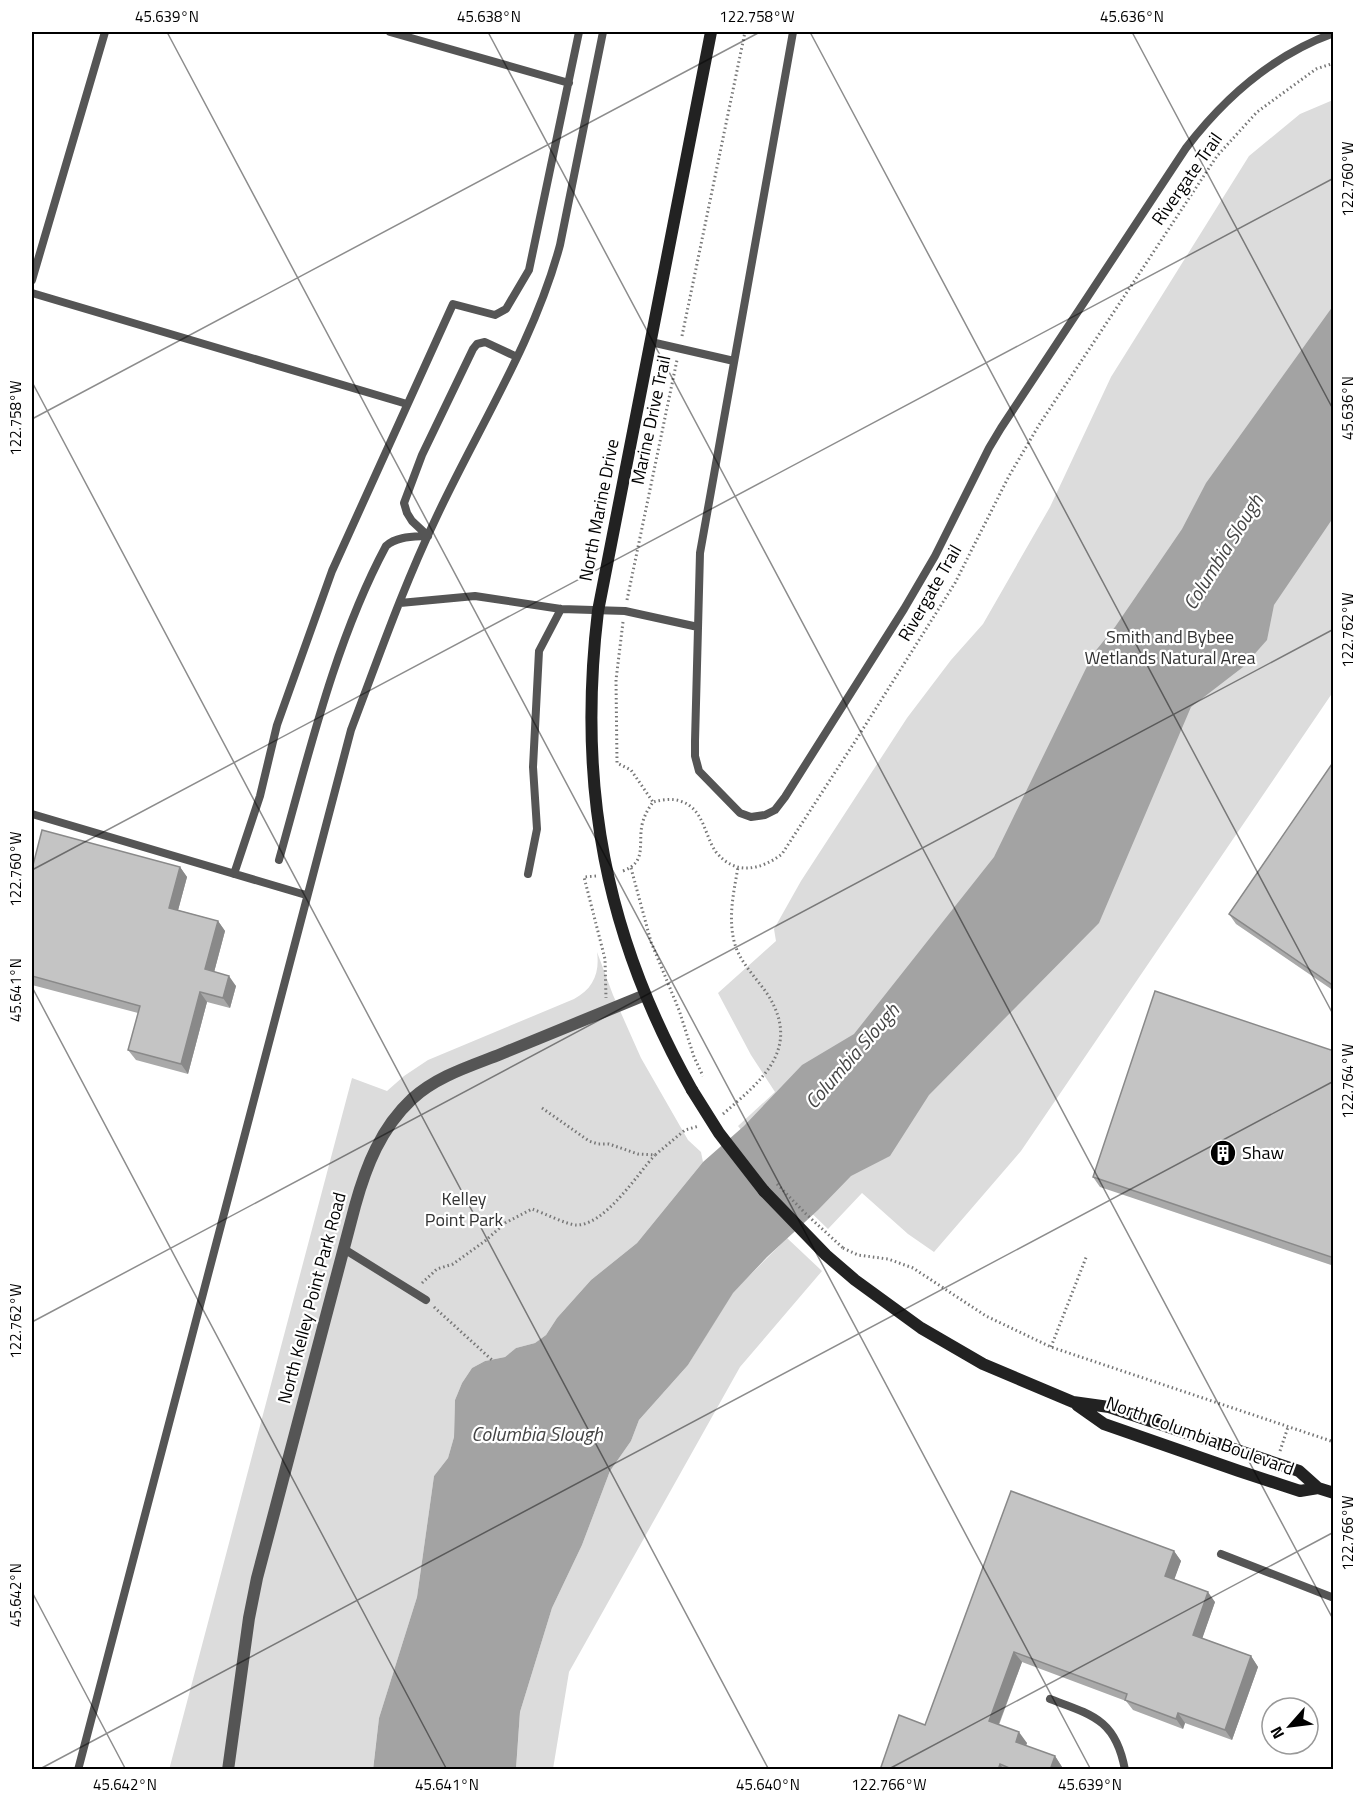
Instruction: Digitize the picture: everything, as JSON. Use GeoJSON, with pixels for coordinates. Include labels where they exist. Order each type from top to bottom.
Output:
{"type":"FeatureCollection","features":[{"type":"Feature","properties":{"kind":"main road","name":"North Marine Drive"},"geometry":{"type":"LineString","coordinates":[[645,995],[606,875],[595,805],[590,728],[592,657],[598,611],[711,32]]}},
{"type":"Feature","properties":{"kind":"main road","name":"North Columbia Boulevard"},"geometry":{"type":"LineString","coordinates":[[645,995],[692,1090],[719,1133],[748,1172],[826,1255],[889,1306],[952,1347],[1013,1378],[1073,1402],[1104,1424],[1300,1491],[1318,1488]]}},
{"type":"Feature","properties":{"kind":"main road","name":"North Columbia Boulevard"},"geometry":{"type":"LineString","coordinates":[[1073,1402],[1109,1407],[1299,1471],[1318,1488],[1334,1493]]}},
{"type":"Feature","properties":{"kind":"street","name":"North Kelley Point Park Road"},"geometry":{"type":"LineString","coordinates":[[228,1770],[249,1618],[257,1578],[365,1171],[375,1149],[387,1129],[412,1099],[431,1085],[645,995]]}},
{"type":"Feature","properties":{"kind":"lane"},"geometry":{"type":"LineString","coordinates":[[32,280],[105,32]]}},
{"type":"Feature","properties":{"kind":"lane"},"geometry":{"type":"LineString","coordinates":[[390,32],[569,83]]}},
{"type":"Feature","properties":{"kind":"lane"},"geometry":{"type":"LineString","coordinates":[[234,874],[260,796],[277,724],[332,571],[453,304],[495,315],[506,309],[529,270],[579,32]]}},
{"type":"Feature","properties":{"kind":"lane"},"geometry":{"type":"LineString","coordinates":[[78,1770],[351,730],[428,536],[496,401],[543,299],[560,245],[603,32]]}},
{"type":"Feature","properties":{"kind":"lane"},"geometry":{"type":"LineString","coordinates":[[793,32],[700,553],[695,756],[697,767],[740,813],[750,817],[765,815],[781,803],[935,556],[1001,428],[1175,163],[1206,123],[1247,83],[1296,49],[1334,33]]}},
{"type":"Feature","properties":{"kind":"lane"},"geometry":{"type":"LineString","coordinates":[[32,292],[407,404]]}},
{"type":"Feature","properties":{"kind":"lane"},"geometry":{"type":"LineString","coordinates":[[428,536],[412,521],[404,503],[422,455],[468,360],[477,344],[485,342],[517,357]]}},
{"type":"Feature","properties":{"kind":"lane"},"geometry":{"type":"LineString","coordinates":[[651,342],[734,361]]}},
{"type":"Feature","properties":{"kind":"lane"},"geometry":{"type":"LineString","coordinates":[[279,860],[324,702],[367,581],[390,542],[428,536]]}},
{"type":"Feature","properties":{"kind":"lane"},"geometry":{"type":"LineString","coordinates":[[400,603],[475,596],[561,609],[625,611],[698,627]]}},
{"type":"Feature","properties":{"kind":"lane"},"geometry":{"type":"LineString","coordinates":[[528,874],[537,829],[533,767],[539,651],[561,609]]}},
{"type":"Feature","properties":{"kind":"lane"},"geometry":{"type":"LineString","coordinates":[[32,814],[306,895]]}},
{"type":"Feature","properties":{"kind":"lane"},"geometry":{"type":"LineString","coordinates":[[344,1249],[426,1300]]}},
{"type":"Feature","properties":{"kind":"lane"},"geometry":{"type":"LineString","coordinates":[[1221,1554],[1334,1598]]}},
{"type":"Feature","properties":{"kind":"lane"},"geometry":{"type":"LineString","coordinates":[[1050,1700],[1084,1712],[1109,1726],[1122,1751],[1125,1770]]}},
{"type":"Feature","properties":{"kind":"path","name":"Marine Drive Trail"},"geometry":{"type":"LineString","coordinates":[[652,802],[631,770],[617,763],[616,680],[625,611],[745,32]]}},
{"type":"Feature","properties":{"kind":"path","name":"Rivergate Trail"},"geometry":{"type":"LineString","coordinates":[[738,867],[752,868],[768,865],[782,854],[955,583],[1009,476],[1040,425],[1217,156],[1257,112],[1316,69],[1334,63]]}},
{"type":"Feature","properties":{"kind":"path"},"geometry":{"type":"LineString","coordinates":[[606,1011],[605,960],[584,877],[606,875],[632,868],[638,861],[642,825],[652,802],[680,801],[691,807],[703,820],[716,852],[738,867],[731,909],[734,942],[750,972],[768,995],[777,1012],[781,1040],[772,1065],[764,1078],[718,1118]]}},
{"type":"Feature","properties":{"kind":"path"},"geometry":{"type":"LineString","coordinates":[[632,868],[651,942],[679,1010],[694,1057],[707,1084]]}},
{"type":"Feature","properties":{"kind":"path"},"geometry":{"type":"LineString","coordinates":[[721,1107],[726,1115]]}},
{"type":"Feature","properties":{"kind":"path"},"geometry":{"type":"LineString","coordinates":[[542,1108],[589,1141],[609,1144],[638,1154],[655,1155]]}},
{"type":"Feature","properties":{"kind":"path"},"geometry":{"type":"LineString","coordinates":[[413,1292],[437,1269],[453,1264],[505,1223],[532,1209],[577,1225],[591,1221],[620,1199],[655,1155],[685,1130],[705,1125]]}},
{"type":"Feature","properties":{"kind":"path"},"geometry":{"type":"LineString","coordinates":[[776,1182],[843,1248],[858,1255],[888,1259],[914,1269],[986,1316],[1052,1347],[1334,1442]]}},
{"type":"Feature","properties":{"kind":"path"},"geometry":{"type":"LineString","coordinates":[[1052,1347],[1087,1255]]}},
{"type":"Feature","properties":{"kind":"path"},"geometry":{"type":"LineString","coordinates":[[426,1300],[492,1360]]}},
{"type":"Feature","properties":{"kind":"path"},"geometry":{"type":"LineString","coordinates":[[1276,1463],[1288,1427]]}},
{"type":"Feature","properties":{"kind":"green space","name":"Smith and Bybee Wetlands Natural Area"},"geometry":{"type":"Polygon","coordinates":[[[1333,100],[1333,692],[1021,1151],[934,1252],[908,1234],[862,1193],[828,1229],[800,1202],[738,1126],[775,1092],[751,1055],[718,993],[776,941],[774,929],[801,881],[907,718],[951,660],[983,624],[1050,507],[1111,377],[1249,156],[1300,114],[1333,100]]]}},
{"type":"Feature","properties":{"kind":"green space","name":"Kelley Point Park"},"geometry":{"type":"Polygon","coordinates":[[[597,952],[641,1058],[688,1140],[701,1152],[703,1162],[637,1243],[591,1280],[557,1318],[546,1335],[535,1343],[516,1348],[505,1357],[485,1361],[472,1368],[462,1383],[455,1400],[454,1437],[448,1458],[434,1476],[417,1597],[379,1718],[373,1769],[169,1770],[352,1078],[387,1091],[428,1060],[574,999],[581,995],[594,980],[598,960],[597,952]]]}},
{"type":"Feature","properties":{"kind":"green space"},"geometry":{"type":"Polygon","coordinates":[[[787,1238],[822,1271],[740,1367],[569,1672],[553,1769],[516,1770],[520,1712],[552,1608],[582,1545],[610,1471],[631,1441],[639,1420],[688,1365],[732,1293],[787,1238]]]}},
{"type":"Feature","properties":{"kind":"water","name":"Columbia Slough"},"geometry":{"type":"Polygon","coordinates":[[[1333,306],[1333,518],[1274,605],[1267,640],[1243,667],[1191,707],[1099,923],[929,1095],[890,1156],[851,1176],[733,1293],[688,1365],[639,1420],[631,1441],[610,1471],[582,1545],[552,1608],[520,1712],[516,1769],[373,1770],[379,1718],[417,1597],[434,1476],[448,1458],[454,1437],[455,1400],[462,1383],[472,1368],[485,1361],[505,1357],[516,1348],[535,1343],[546,1335],[557,1318],[591,1280],[637,1243],[703,1162],[744,1126],[802,1065],[854,1034],[994,857],[1093,654],[1115,627],[1182,529],[1206,483],[1333,306]]]}},
{"type":"Feature","properties":{"kind":"building"},"geometry":{"type":"Polygon","coordinates":[[[1334,761],[1334,986],[1229,914],[1334,761]]]}},
{"type":"Feature","properties":{"kind":"building"},"geometry":{"type":"Polygon","coordinates":[[[42,830],[180,867],[169,908],[218,921],[205,969],[229,976],[223,998],[200,992],[181,1064],[128,1050],[140,1006],[32,976],[32,869],[42,830]]]}},
{"type":"Feature","properties":{"kind":"building","name":"Shaw"},"geometry":{"type":"Polygon","coordinates":[[[1155,991],[1334,1051],[1334,1258],[1093,1177],[1155,991]]]}},
{"type":"Feature","properties":{"kind":"building"},"geometry":{"type":"Polygon","coordinates":[[[1011,1491],[1174,1551],[1165,1576],[1208,1592],[1193,1635],[1251,1656],[1225,1730],[1178,1713],[1176,1719],[1125,1700],[1127,1694],[1014,1652],[989,1721],[1019,1732],[1016,1742],[1055,1756],[1050,1770],[1014,1770],[1000,1764],[998,1770],[880,1770],[899,1715],[925,1725],[1011,1491]]]}},
{"type":"Feature","properties":{"kind":"place","name":"Shaw"},"geometry":{"type":"Point","coordinates":[1223,1153]}}]}
